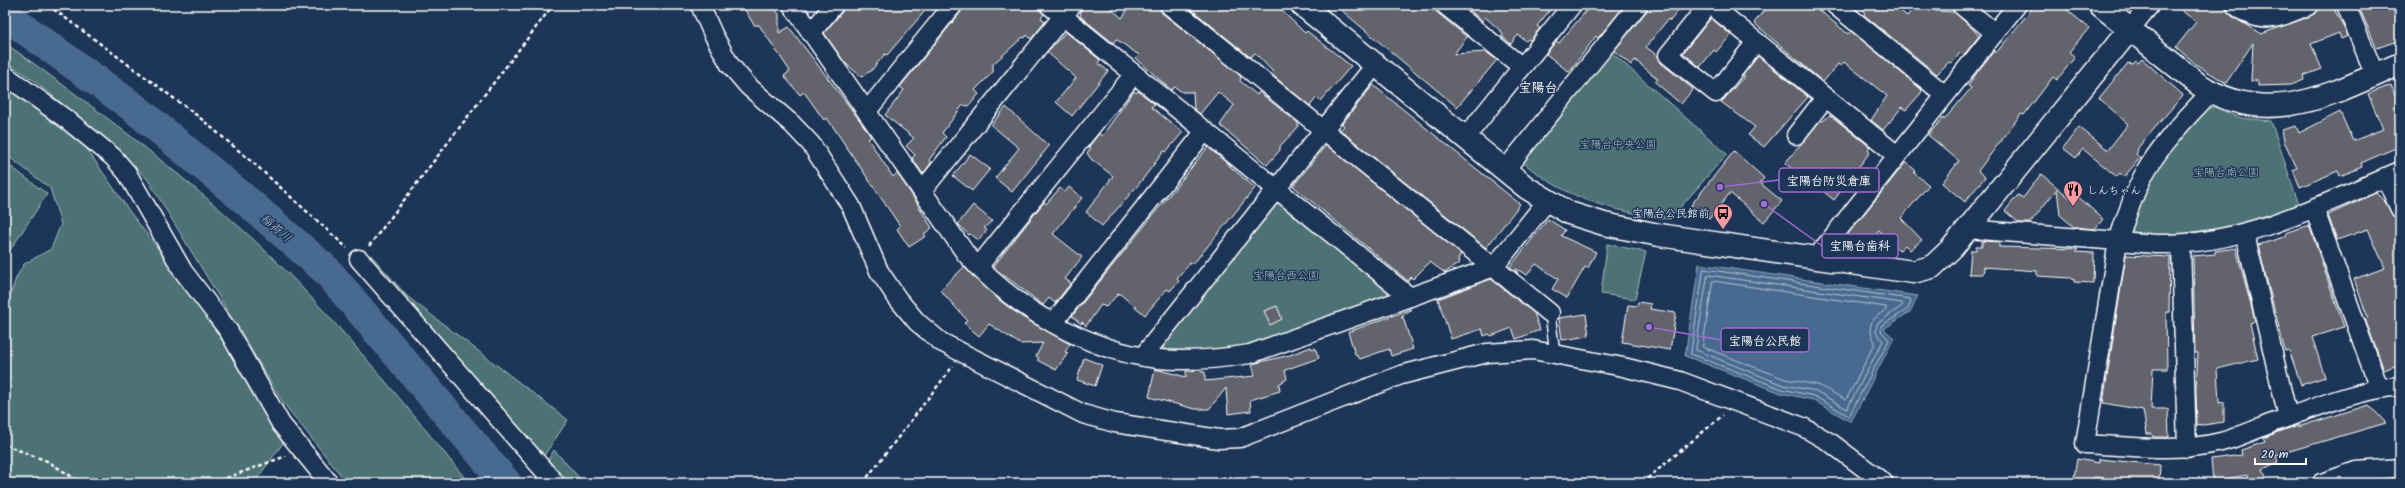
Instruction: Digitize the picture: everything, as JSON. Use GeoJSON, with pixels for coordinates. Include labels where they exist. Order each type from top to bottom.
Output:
{"type":"FeatureCollection","features":[{"type":"Feature","properties":{"kind":"street"},"geometry":{"type":"LineString","coordinates":[[700,5],[713,34],[730,65],[748,86],[792,124],[811,144],[851,206],[879,270],[897,298],[917,322],[941,342],[962,354],[1083,414],[1115,423],[1219,439],[1240,438],[1259,432],[1346,395],[1401,375],[1450,361],[1487,353],[1518,350],[1623,367],[1680,381],[1803,427],[1831,443],[1884,483]]}},
{"type":"Feature","properties":{"kind":"street"},"geometry":{"type":"LineString","coordinates":[[792,5],[922,191],[978,267],[1023,306],[1102,345],[1143,356],[1172,360],[1210,360],[1250,354],[1494,267],[1547,201]]}},
{"type":"Feature","properties":{"kind":"street"},"geometry":{"type":"LineString","coordinates":[[811,33],[834,5]]}},
{"type":"Feature","properties":{"kind":"street"},"geometry":{"type":"LineString","coordinates":[[867,111],[953,5]]}},
{"type":"Feature","properties":{"kind":"street"},"geometry":{"type":"LineString","coordinates":[[1049,5],[1067,11],[1134,74],[1410,297]]}},
{"type":"Feature","properties":{"kind":"street"},"geometry":{"type":"LineString","coordinates":[[1169,5],[1550,313]]}},
{"type":"Feature","properties":{"kind":"street"},"geometry":{"type":"LineString","coordinates":[[1302,5],[1505,170],[1547,201],[1569,212],[1604,224],[1815,258],[1913,272],[1923,271],[1941,260],[2150,5]]}},
{"type":"Feature","properties":{"kind":"street"},"geometry":{"type":"LineString","coordinates":[[1445,5],[1522,68]]}},
{"type":"Feature","properties":{"kind":"street"},"geometry":{"type":"LineString","coordinates":[[1465,138],[1572,5]]}},
{"type":"Feature","properties":{"kind":"street"},"geometry":{"type":"LineString","coordinates":[[1505,170],[1638,5]]}},
{"type":"Feature","properties":{"kind":"street"},"geometry":{"type":"LineString","coordinates":[[1756,42],[1716,93],[1668,54],[1709,5],[1756,42],[1897,155]]}},
{"type":"Feature","properties":{"kind":"street"},"geometry":{"type":"LineString","coordinates":[[1835,5],[1945,95]]}},
{"type":"Feature","properties":{"kind":"street"},"geometry":{"type":"LineString","coordinates":[[1961,5],[1995,33]]}},
{"type":"Feature","properties":{"kind":"street"},"geometry":{"type":"LineString","coordinates":[[1815,258],[2017,5]]}},
{"type":"Feature","properties":{"kind":"street"},"geometry":{"type":"LineString","coordinates":[[2100,5],[2211,92],[2237,103],[2273,108],[2321,97],[2400,64]]}},
{"type":"Feature","properties":{"kind":"street"},"geometry":{"type":"LineString","coordinates":[[2235,5],[2246,14],[2265,19],[2279,18],[2310,5]]}},
{"type":"Feature","properties":{"kind":"street"},"geometry":{"type":"LineString","coordinates":[[2346,5],[2375,75]]}},
{"type":"Feature","properties":{"kind":"street"},"geometry":{"type":"LineString","coordinates":[[922,191],[1067,11]]}},
{"type":"Feature","properties":{"kind":"street"},"geometry":{"type":"LineString","coordinates":[[1143,356],[1376,64]]}},
{"type":"Feature","properties":{"kind":"street"},"geometry":{"type":"LineString","coordinates":[[978,267],[1134,74]]}},
{"type":"Feature","properties":{"kind":"street"},"geometry":{"type":"LineString","coordinates":[[5,75],[70,122],[113,157],[127,173],[183,272],[228,330],[281,424],[329,483]]}},
{"type":"Feature","properties":{"kind":"street"},"geometry":{"type":"LineString","coordinates":[[2211,92],[2158,154],[2142,177],[2118,241],[2085,444],[2187,448],[2223,441],[2379,388],[2400,386]]}},
{"type":"Feature","properties":{"kind":"street"},"geometry":{"type":"LineString","coordinates":[[1796,135],[1826,98]]}},
{"type":"Feature","properties":{"kind":"street"},"geometry":{"type":"LineString","coordinates":[[1053,322],[1205,132]]}},
{"type":"Feature","properties":{"kind":"street"},"geometry":{"type":"LineString","coordinates":[[1967,229],[2181,245],[2212,241],[2245,234],[2314,208],[2393,174],[2400,210]]}},
{"type":"Feature","properties":{"kind":"street"},"geometry":{"type":"LineString","coordinates":[[2314,208],[2379,388]]}},
{"type":"Feature","properties":{"kind":"street"},"geometry":{"type":"LineString","coordinates":[[2245,234],[2288,418]]}},
{"type":"Feature","properties":{"kind":"street"},"geometry":{"type":"LineString","coordinates":[[2181,245],[2187,448]]}},
{"type":"Feature","properties":{"kind":"street"},"geometry":{"type":"LineString","coordinates":[[359,259],[555,483]]}},
{"type":"Feature","properties":{"kind":"street"},"geometry":{"type":"LineString","coordinates":[[2322,483],[2356,471],[2400,468]]}},
{"type":"Feature","properties":{"kind":"lane"},"geometry":{"type":"LineString","coordinates":[[1550,313],[1555,355]]}},
{"type":"Feature","properties":{"kind":"path"},"geometry":{"type":"LineString","coordinates":[[48,5],[198,117],[258,167],[359,259],[553,5]]}},
{"type":"Feature","properties":{"kind":"path"},"geometry":{"type":"LineString","coordinates":[[5,293],[11,296]]}},
{"type":"Feature","properties":{"kind":"path"},"geometry":{"type":"LineString","coordinates":[[863,483],[962,354]]}},
{"type":"Feature","properties":{"kind":"path"},"geometry":{"type":"LineString","coordinates":[[1642,483],[1738,403]]}},
{"type":"Feature","properties":{"kind":"path"},"geometry":{"type":"LineString","coordinates":[[5,444],[46,461],[82,483]]}},
{"type":"Feature","properties":{"kind":"path"},"geometry":{"type":"LineString","coordinates":[[213,483],[302,450]]}},
{"type":"Feature","properties":{"kind":"green space"},"geometry":{"type":"Polygon","coordinates":[[[5,43],[132,137],[253,239],[338,326],[469,483],[347,483],[284,404],[148,180],[115,148],[36,82],[5,61],[5,43]]]}},
{"type":"Feature","properties":{"kind":"green space","name":"宝陽台中央公園"},"geometry":{"type":"Polygon","coordinates":[[[1610,51],[1727,154],[1670,219],[1628,212],[1591,202],[1556,186],[1521,161],[1610,51]]]}},
{"type":"Feature","properties":{"kind":"green space"},"geometry":{"type":"Polygon","coordinates":[[[5,90],[40,106],[80,139],[130,212],[172,267],[237,362],[283,443],[254,483],[5,483],[5,312],[16,278],[24,264],[51,249],[61,224],[50,188],[5,154],[5,90]]]}},
{"type":"Feature","properties":{"kind":"green space","name":"宝陽台南公園"},"geometry":{"type":"Polygon","coordinates":[[[2214,107],[2241,118],[2271,121],[2299,205],[2235,227],[2194,234],[2137,235],[2131,228],[2146,190],[2162,162],[2206,110],[2214,107]]]}},
{"type":"Feature","properties":{"kind":"green space"},"geometry":{"type":"Polygon","coordinates":[[[5,162],[47,194],[5,258],[5,162]]]}},
{"type":"Feature","properties":{"kind":"green space","name":"宝陽台西公園"},"geometry":{"type":"Polygon","coordinates":[[[1283,203],[1388,289],[1387,298],[1247,346],[1188,352],[1165,352],[1162,344],[1274,204],[1283,203]]]}},
{"type":"Feature","properties":{"kind":"green space"},"geometry":{"type":"Polygon","coordinates":[[[1607,244],[1646,252],[1635,299],[1601,294],[1607,244]]]}},
{"type":"Feature","properties":{"kind":"green space"},"geometry":{"type":"Polygon","coordinates":[[[371,255],[408,297],[568,420],[543,457],[368,260],[371,255]]]}},
{"type":"Feature","properties":{"kind":"green space"},"geometry":{"type":"Polygon","coordinates":[[[554,450],[584,483],[567,483],[548,460],[554,450]]]}},
{"type":"Feature","properties":{"kind":"water"},"geometry":{"type":"Polygon","coordinates":[[[1699,264],[1918,296],[1911,311],[1884,329],[1894,338],[1851,422],[1813,400],[1781,393],[1685,356],[1699,264]]]}},
{"type":"Feature","properties":{"kind":"building"},"geometry":{"type":"Polygon","coordinates":[[[742,5],[772,5],[779,14],[779,33],[789,27],[864,126],[871,137],[868,139],[893,177],[897,173],[912,195],[932,228],[924,234],[926,236],[909,247],[897,229],[900,226],[827,118],[824,120],[804,92],[800,95],[784,76],[790,71],[759,25],[754,25],[742,5]]]}},
{"type":"Feature","properties":{"kind":"building"},"geometry":{"type":"Polygon","coordinates":[[[844,5],[915,5],[924,12],[887,55],[885,54],[870,72],[862,77],[845,63],[824,33],[842,12],[844,5]]]}},
{"type":"Feature","properties":{"kind":"building"},"geometry":{"type":"Polygon","coordinates":[[[963,5],[1034,5],[1044,14],[1041,18],[1045,22],[1031,39],[1027,35],[1025,38],[1023,37],[993,64],[993,72],[975,90],[979,94],[969,106],[963,105],[942,133],[946,137],[929,160],[931,163],[923,174],[912,158],[915,155],[906,146],[914,138],[885,115],[904,90],[900,87],[961,12],[963,5]]]}},
{"type":"Feature","properties":{"kind":"building"},"geometry":{"type":"Polygon","coordinates":[[[1082,5],[1107,5],[1122,18],[1131,5],[1159,5],[1162,13],[1235,71],[1241,77],[1240,81],[1257,95],[1259,92],[1298,123],[1298,127],[1280,146],[1280,150],[1267,165],[1220,125],[1234,105],[1218,92],[1200,114],[1194,109],[1193,92],[1182,92],[1175,87],[1171,90],[1136,58],[1139,55],[1116,39],[1113,43],[1080,16],[1082,5]]]}},
{"type":"Feature","properties":{"kind":"building"},"geometry":{"type":"Polygon","coordinates":[[[1186,5],[1276,5],[1305,33],[1307,31],[1351,66],[1321,101],[1317,97],[1310,106],[1271,74],[1273,72],[1255,53],[1250,57],[1186,5]]]}},
{"type":"Feature","properties":{"kind":"building"},"geometry":{"type":"Polygon","coordinates":[[[1335,5],[1428,5],[1467,37],[1454,54],[1486,52],[1497,60],[1457,107],[1335,5]]]}},
{"type":"Feature","properties":{"kind":"building"},"geometry":{"type":"Polygon","coordinates":[[[1464,5],[1554,5],[1537,26],[1540,28],[1530,40],[1528,39],[1526,41],[1518,35],[1511,44],[1502,36],[1503,33],[1485,17],[1482,21],[1464,5]]]}},
{"type":"Feature","properties":{"kind":"building"},"geometry":{"type":"Polygon","coordinates":[[[1591,5],[1625,5],[1598,38],[1596,36],[1569,72],[1546,54],[1556,41],[1559,43],[1591,5]]]}},
{"type":"Feature","properties":{"kind":"building"},"geometry":{"type":"Polygon","coordinates":[[[1648,5],[1683,5],[1670,21],[1668,19],[1646,47],[1658,56],[1661,63],[1693,89],[1681,104],[1655,82],[1658,79],[1635,60],[1631,65],[1614,51],[1646,12],[1648,5]]]}},
{"type":"Feature","properties":{"kind":"building"},"geometry":{"type":"Polygon","coordinates":[[[1768,5],[1813,5],[1848,34],[1851,31],[1922,90],[1921,93],[1906,110],[1902,107],[1883,130],[1871,120],[1887,96],[1844,62],[1841,66],[1838,64],[1823,82],[1754,23],[1768,5]]]}},
{"type":"Feature","properties":{"kind":"building"},"geometry":{"type":"Polygon","coordinates":[[[1859,5],[1893,5],[1907,16],[1915,5],[1940,5],[1935,11],[1954,12],[1979,36],[1963,56],[1960,53],[1952,63],[1949,62],[1937,74],[1864,15],[1865,12],[1859,5]]]}},
{"type":"Feature","properties":{"kind":"building"},"geometry":{"type":"Polygon","coordinates":[[[2035,5],[2061,5],[2089,28],[2069,52],[2075,57],[2057,80],[2053,77],[2024,115],[2021,114],[1978,171],[1985,177],[1965,202],[1942,183],[1959,161],[1928,135],[1943,118],[1944,120],[1971,88],[1968,86],[1978,71],[1994,51],[1996,53],[2035,5]]]}},
{"type":"Feature","properties":{"kind":"building"},"geometry":{"type":"Polygon","coordinates":[[[2175,5],[2221,5],[2233,17],[2261,34],[2303,19],[2314,14],[2319,9],[2332,5],[2348,36],[2341,39],[2339,33],[2311,44],[2322,69],[2303,76],[2304,80],[2291,85],[2258,86],[2258,81],[2251,81],[2253,43],[2226,83],[2197,65],[2176,47],[2196,22],[2175,5]]]}},
{"type":"Feature","properties":{"kind":"building"},"geometry":{"type":"Polygon","coordinates":[[[2358,5],[2391,5],[2400,28],[2400,40],[2377,48],[2358,5]]]}},
{"type":"Feature","properties":{"kind":"building"},"geometry":{"type":"Polygon","coordinates":[[[1711,18],[1731,35],[1716,52],[1714,50],[1700,67],[1683,53],[1711,18]]]}},
{"type":"Feature","properties":{"kind":"building"},"geometry":{"type":"Polygon","coordinates":[[[1066,32],[1100,60],[1098,63],[1108,71],[1072,116],[1056,102],[1076,78],[1047,52],[1066,32]]]}},
{"type":"Feature","properties":{"kind":"building"},"geometry":{"type":"Polygon","coordinates":[[[1758,56],[1808,97],[1764,147],[1748,135],[1755,127],[1721,102],[1745,76],[1743,75],[1758,56]]]}},
{"type":"Feature","properties":{"kind":"building"},"geometry":{"type":"Polygon","coordinates":[[[2142,59],[2183,95],[2136,150],[2138,151],[2136,154],[2140,158],[2124,177],[2120,173],[2117,177],[2083,149],[2076,158],[2063,148],[2079,127],[2108,150],[2128,124],[2099,98],[2128,63],[2133,64],[2136,61],[2138,63],[2142,59]]]}},
{"type":"Feature","properties":{"kind":"building"},"geometry":{"type":"Polygon","coordinates":[[[1373,85],[1520,204],[1486,248],[1340,130],[1344,126],[1342,124],[1373,85]]]}},
{"type":"Feature","properties":{"kind":"building"},"geometry":{"type":"Polygon","coordinates":[[[2391,85],[2400,109],[2400,146],[2361,163],[2362,167],[2340,176],[2338,171],[2300,187],[2293,170],[2297,168],[2284,141],[2282,130],[2296,126],[2299,133],[2340,112],[2353,141],[2383,129],[2368,94],[2391,85]]]}},
{"type":"Feature","properties":{"kind":"building"},"geometry":{"type":"Polygon","coordinates":[[[1134,91],[1136,93],[1138,91],[1155,104],[1151,107],[1183,132],[1166,152],[1164,151],[1139,184],[1102,226],[1086,212],[1113,176],[1091,159],[1087,153],[1091,148],[1089,146],[1099,134],[1102,136],[1134,91]]]}},
{"type":"Feature","properties":{"kind":"building"},"geometry":{"type":"Polygon","coordinates":[[[1006,107],[1049,146],[1012,192],[995,178],[1019,148],[991,125],[1006,107]]]}},
{"type":"Feature","properties":{"kind":"building"},"geometry":{"type":"Polygon","coordinates":[[[1830,115],[1870,147],[1868,149],[1870,152],[1834,200],[1798,171],[1796,172],[1785,163],[1821,120],[1823,121],[1830,115]]]}},
{"type":"Feature","properties":{"kind":"building"},"geometry":{"type":"Polygon","coordinates":[[[1326,145],[1461,254],[1458,259],[1459,263],[1445,273],[1430,262],[1413,279],[1411,277],[1408,281],[1293,186],[1326,145]]]}},
{"type":"Feature","properties":{"kind":"building"},"geometry":{"type":"Polygon","coordinates":[[[1208,147],[1255,188],[1194,263],[1190,263],[1177,279],[1179,281],[1170,291],[1167,289],[1145,315],[1119,293],[1106,307],[1101,305],[1086,326],[1082,322],[1081,324],[1072,316],[1208,147]]]}},
{"type":"Feature","properties":{"kind":"building"},"geometry":{"type":"Polygon","coordinates":[[[1734,151],[1764,178],[1760,183],[1782,201],[1764,222],[1730,193],[1709,219],[1691,205],[1734,151]]]}},
{"type":"Feature","properties":{"kind":"building"},"geometry":{"type":"Polygon","coordinates":[[[970,154],[990,169],[972,191],[953,176],[970,154]]]}},
{"type":"Feature","properties":{"kind":"building"},"geometry":{"type":"Polygon","coordinates":[[[1906,162],[1916,171],[1914,173],[1929,185],[1901,218],[1922,240],[1910,250],[1905,245],[1899,251],[1879,230],[1866,248],[1862,246],[1861,248],[1847,235],[1906,162]]]}},
{"type":"Feature","properties":{"kind":"building"},"geometry":{"type":"Polygon","coordinates":[[[2041,174],[2070,198],[2074,193],[2103,219],[2095,229],[2074,227],[2060,215],[2057,189],[2030,223],[2019,223],[2005,211],[2018,195],[2023,198],[2041,174]]]}},
{"type":"Feature","properties":{"kind":"building"},"geometry":{"type":"Polygon","coordinates":[[[1069,187],[1082,198],[1053,234],[1082,257],[1065,279],[1071,283],[1055,303],[1049,298],[1043,305],[993,267],[1044,202],[1046,204],[1060,188],[1065,192],[1069,187]]]}},
{"type":"Feature","properties":{"kind":"building"},"geometry":{"type":"Polygon","coordinates":[[[2376,193],[2386,203],[2394,217],[2400,219],[2400,296],[2395,298],[2400,314],[2400,364],[2384,370],[2365,319],[2368,318],[2354,279],[2385,268],[2368,229],[2337,240],[2328,215],[2376,193]]]}},
{"type":"Feature","properties":{"kind":"building"},"geometry":{"type":"Polygon","coordinates":[[[973,205],[992,221],[984,228],[987,230],[979,240],[970,234],[969,235],[958,224],[973,205]]]}},
{"type":"Feature","properties":{"kind":"building"},"geometry":{"type":"Polygon","coordinates":[[[1548,219],[1565,230],[1561,236],[1596,252],[1588,268],[1585,267],[1567,298],[1552,289],[1558,279],[1536,264],[1527,275],[1516,269],[1518,274],[1510,267],[1548,219]]]}},
{"type":"Feature","properties":{"kind":"building"},"geometry":{"type":"Polygon","coordinates":[[[2309,225],[2344,327],[2312,337],[2325,377],[2301,385],[2289,350],[2285,351],[2258,245],[2287,236],[2286,233],[2309,225]]]}},
{"type":"Feature","properties":{"kind":"building"},"geometry":{"type":"Polygon","coordinates":[[[1982,241],[1999,242],[1999,247],[2078,249],[2075,252],[2094,253],[2093,283],[2074,282],[2074,279],[2071,278],[2037,276],[2037,271],[1984,267],[1983,274],[1969,274],[1971,250],[1976,250],[1976,246],[1982,246],[1982,241]]]}},
{"type":"Feature","properties":{"kind":"building"},"geometry":{"type":"Polygon","coordinates":[[[2236,248],[2255,321],[2250,323],[2258,359],[2217,369],[2219,403],[2224,402],[2224,422],[2197,426],[2196,388],[2198,353],[2195,353],[2193,256],[2215,254],[2215,251],[2236,248]]]}},
{"type":"Feature","properties":{"kind":"building"},"geometry":{"type":"Polygon","coordinates":[[[2126,255],[2170,257],[2169,312],[2166,312],[2167,369],[2153,369],[2151,409],[2168,409],[2169,437],[2153,437],[2152,434],[2147,434],[2143,410],[2103,403],[2126,255]]]}},
{"type":"Feature","properties":{"kind":"building"},"geometry":{"type":"Polygon","coordinates":[[[964,267],[999,300],[1022,317],[1070,344],[1065,352],[1068,353],[1056,370],[1037,360],[1039,358],[1036,356],[1043,343],[1020,344],[989,324],[979,336],[964,323],[967,320],[940,290],[964,267]]]}},
{"type":"Feature","properties":{"kind":"building"},"geometry":{"type":"Polygon","coordinates":[[[1491,279],[1534,313],[1540,330],[1516,339],[1512,328],[1491,336],[1489,334],[1484,336],[1482,329],[1451,339],[1438,299],[1491,279]]]}},
{"type":"Feature","properties":{"kind":"building"},"geometry":{"type":"Polygon","coordinates":[[[1638,302],[1651,304],[1650,309],[1676,313],[1670,350],[1622,342],[1628,305],[1637,306],[1638,302]]]}},
{"type":"Feature","properties":{"kind":"building"},"geometry":{"type":"Polygon","coordinates":[[[1277,306],[1282,319],[1270,325],[1264,311],[1277,306]]]}},
{"type":"Feature","properties":{"kind":"building"},"geometry":{"type":"Polygon","coordinates":[[[1411,309],[1401,318],[1403,317],[1413,349],[1391,356],[1389,349],[1360,359],[1355,354],[1348,332],[1411,309]]]}},
{"type":"Feature","properties":{"kind":"building"},"geometry":{"type":"Polygon","coordinates":[[[1586,314],[1589,336],[1562,340],[1559,318],[1586,314]]]}},
{"type":"Feature","properties":{"kind":"building"},"geometry":{"type":"Polygon","coordinates":[[[1311,347],[1312,349],[1315,348],[1319,358],[1285,370],[1287,379],[1279,384],[1280,391],[1250,400],[1251,411],[1228,414],[1226,388],[1209,409],[1195,409],[1149,397],[1155,369],[1186,377],[1186,371],[1205,372],[1205,381],[1255,376],[1252,364],[1290,355],[1311,347]]]}},
{"type":"Feature","properties":{"kind":"building"},"geometry":{"type":"Polygon","coordinates":[[[1084,358],[1102,365],[1095,386],[1077,380],[1084,358]]]}},
{"type":"Feature","properties":{"kind":"building"},"geometry":{"type":"Polygon","coordinates":[[[2369,405],[2386,423],[2276,455],[2278,462],[2263,469],[2268,483],[2250,483],[2248,475],[2213,481],[2211,459],[2242,455],[2241,450],[2265,442],[2263,438],[2298,425],[2298,427],[2369,405]]]}},
{"type":"Feature","properties":{"kind":"building"},"geometry":{"type":"Polygon","coordinates":[[[2077,459],[2099,463],[2099,459],[2160,465],[2159,483],[2132,483],[2131,481],[2094,477],[2093,483],[2073,483],[2077,459]]]}},
{"type":"Feature","properties":{"kind":"waterway","name":"稲荷川"},"geometry":{"type":"LineString","coordinates":[[5,15],[133,107],[249,203],[327,271],[506,483]]}},
{"type":"Feature","properties":{"kind":"place","name":"宝陽台防災倉庫"},"geometry":{"type":"Point","coordinates":[1720,187]}},
{"type":"Feature","properties":{"kind":"place","name":"宝陽台歯科"},"geometry":{"type":"Point","coordinates":[1764,204]}},
{"type":"Feature","properties":{"kind":"place","name":"しんちゃん"},"geometry":{"type":"Point","coordinates":[2073,207]}},
{"type":"Feature","properties":{"kind":"place","name":"宝陽台公民館前"},"geometry":{"type":"Point","coordinates":[1723,230]}},
{"type":"Feature","properties":{"kind":"place","name":"宝陽台公民館"},"geometry":{"type":"Point","coordinates":[1649,327]}},
{"type":"Feature","properties":{"kind":"district","name":"宝陽台"},"geometry":{"type":"Point","coordinates":[1538,87]}}]}
